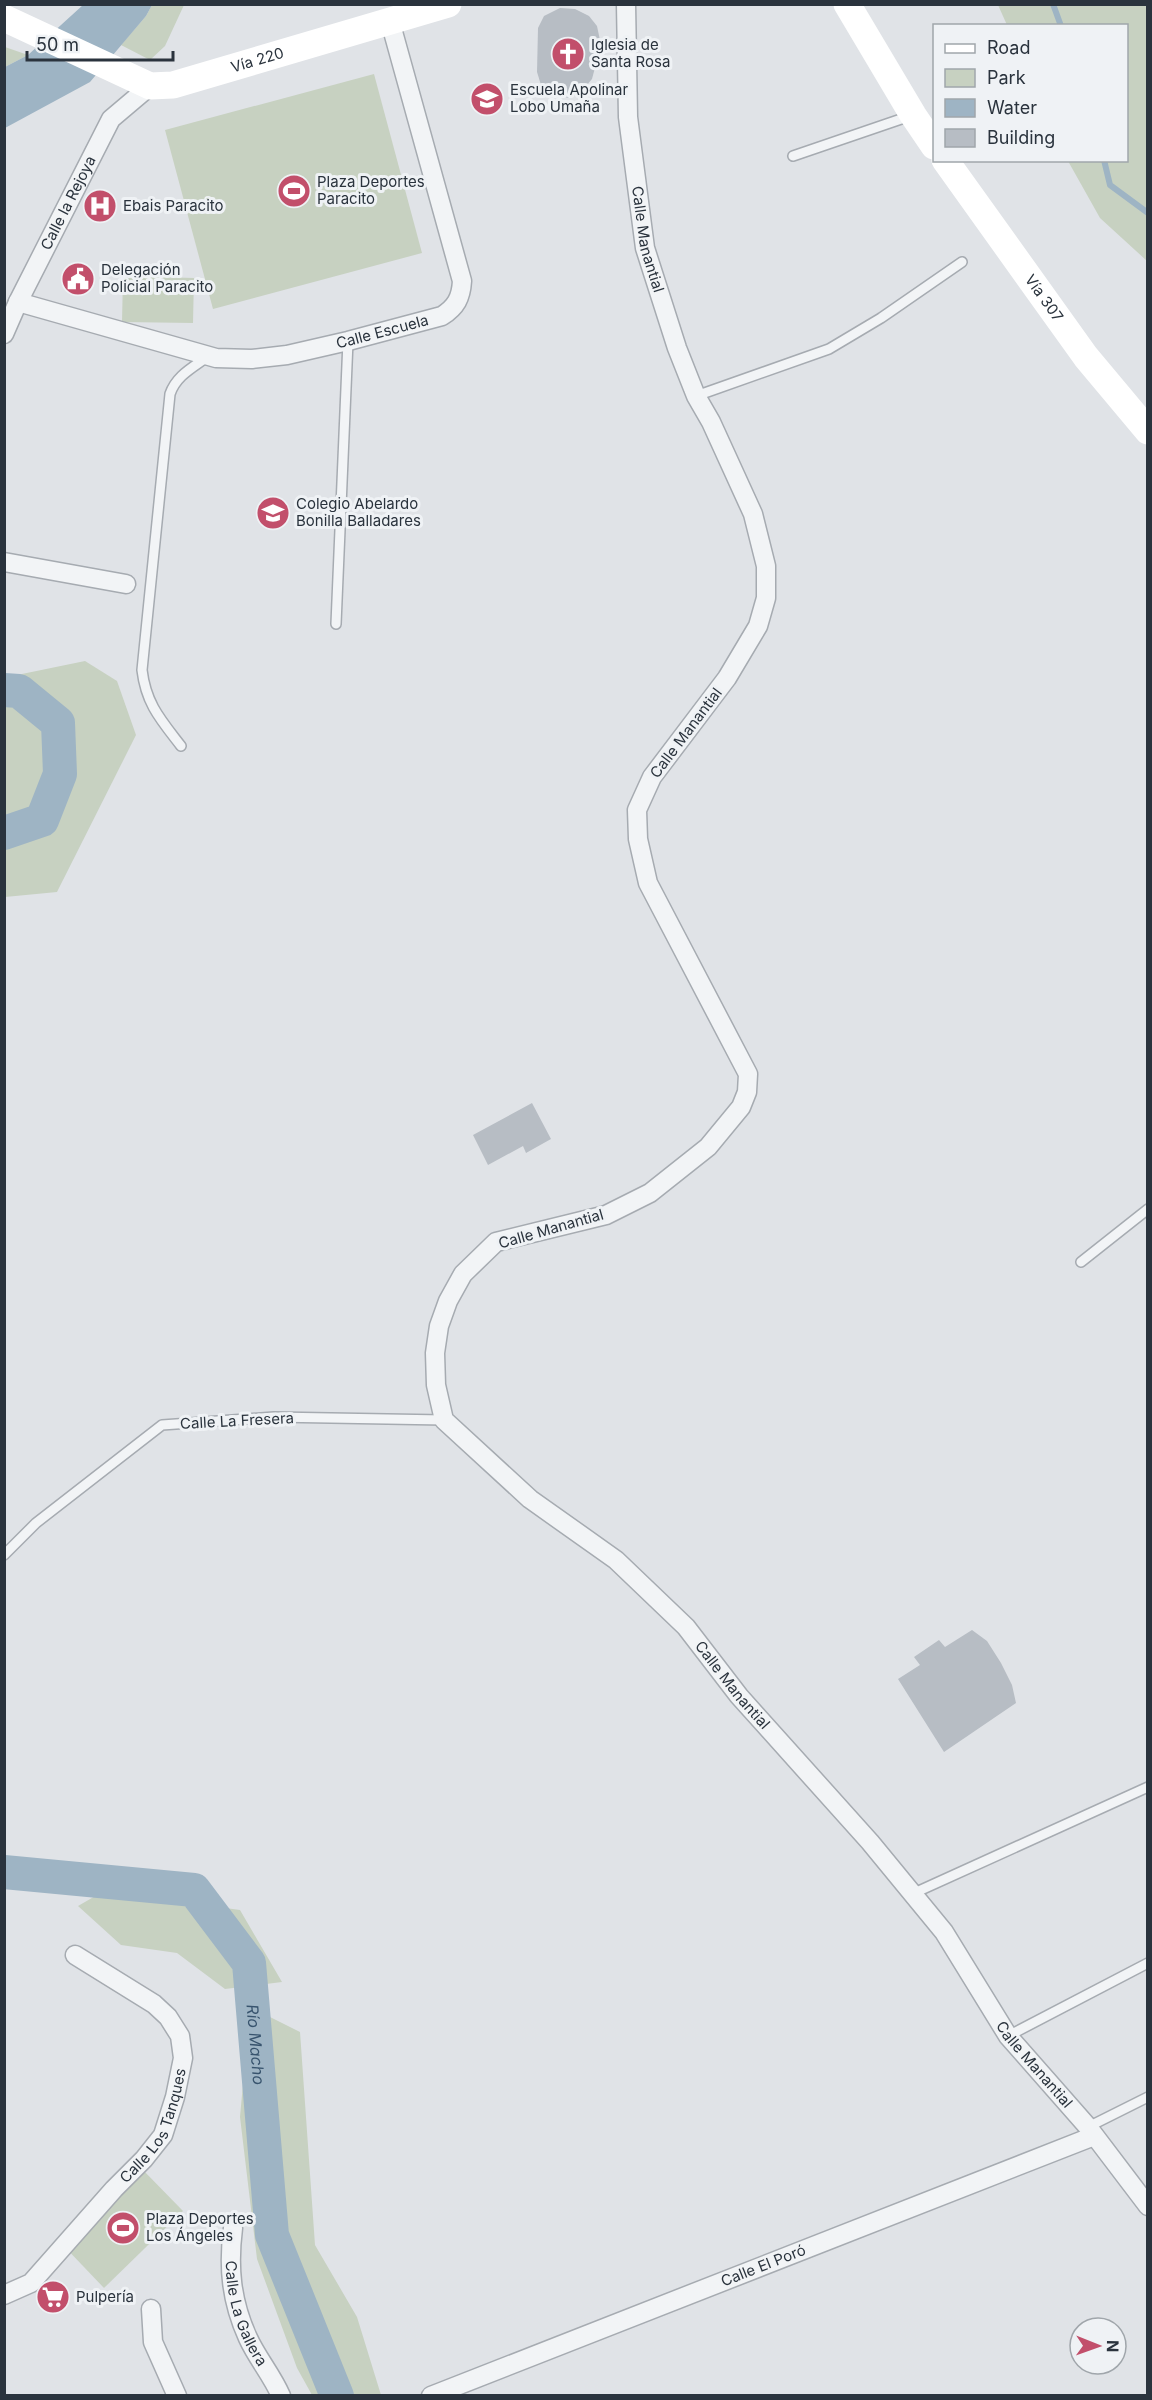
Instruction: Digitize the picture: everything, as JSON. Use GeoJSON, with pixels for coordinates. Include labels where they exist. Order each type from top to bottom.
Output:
{"type":"FeatureCollection","features":[{"type":"Feature","properties":{"kind":"street","name":"Vía 220"},"geometry":{"type":"LineString","coordinates":[[141,82],[172,85],[448,4]]}},
{"type":"Feature","properties":{"kind":"street","name":"Calle Manantial"},"geometry":{"type":"LineString","coordinates":[[626,4],[628,117],[645,248],[677,348],[696,396],[711,422],[753,514],[766,566],[766,598],[758,626],[727,678],[652,777],[637,810],[638,839],[648,883],[748,1074],[747,1092],[741,1107],[708,1147],[650,1193],[606,1215],[496,1242],[463,1274],[447,1301],[439,1326],[435,1353],[436,1385],[444,1420],[530,1499],[616,1560],[686,1627],[739,1696],[870,1842],[944,1932],[1008,2036],[1091,2132],[1148,2206]]}},
{"type":"Feature","properties":{"kind":"street"},"geometry":{"type":"LineString","coordinates":[[847,4],[933,145]]}},
{"type":"Feature","properties":{"kind":"street","name":"Calle Escuela"},"geometry":{"type":"LineString","coordinates":[[18,302],[209,356],[252,359],[287,355],[348,342],[442,316],[453,309],[461,295],[462,281],[390,21]]}},
{"type":"Feature","properties":{"kind":"street"},"geometry":{"type":"LineString","coordinates":[[12,22],[141,82]]}},
{"type":"Feature","properties":{"kind":"street","name":"Calle la Rejoya"},"geometry":{"type":"LineString","coordinates":[[4,334],[111,119],[141,82]]}},
{"type":"Feature","properties":{"kind":"street","name":"Vía 307"},"geometry":{"type":"LineString","coordinates":[[946,162],[1086,357],[1148,431]]}},
{"type":"Feature","properties":{"kind":"street"},"geometry":{"type":"LineString","coordinates":[[4,562],[126,584]]}},
{"type":"Feature","properties":{"kind":"street","name":"Calle Los Tanques"},"geometry":{"type":"LineString","coordinates":[[4,2295],[31,2283],[114,2189],[144,2159],[163,2135],[175,2097],[183,2058],[180,2036],[168,2017],[154,2004],[75,1956]]}},
{"type":"Feature","properties":{"kind":"street","name":"Calle El Poró"},"geometry":{"type":"LineString","coordinates":[[431,2396],[1091,2132]]}},
{"type":"Feature","properties":{"kind":"street","name":"Calle La Gallera"},"geometry":{"type":"LineString","coordinates":[[233,2228],[231,2282],[238,2310],[248,2338],[281,2396]]}},
{"type":"Feature","properties":{"kind":"street"},"geometry":{"type":"LineString","coordinates":[[151,2309],[153,2342],[177,2396]]}},
{"type":"Feature","properties":{"kind":"lane"},"geometry":{"type":"LineString","coordinates":[[793,156],[913,115]]}},
{"type":"Feature","properties":{"kind":"lane"},"geometry":{"type":"LineString","coordinates":[[696,396],[829,349],[881,318],[962,262]]}},
{"type":"Feature","properties":{"kind":"lane"},"geometry":{"type":"LineString","coordinates":[[336,624],[348,342]]}},
{"type":"Feature","properties":{"kind":"lane"},"geometry":{"type":"LineString","coordinates":[[181,746],[150,706],[144,688],[142,670],[170,394],[173,384],[179,377],[209,356]]}},
{"type":"Feature","properties":{"kind":"lane"},"geometry":{"type":"LineString","coordinates":[[1081,1262],[1148,1209]]}},
{"type":"Feature","properties":{"kind":"lane","name":"Calle La Fresera"},"geometry":{"type":"LineString","coordinates":[[4,1555],[36,1522],[162,1425],[274,1417],[444,1420]]}},
{"type":"Feature","properties":{"kind":"lane"},"geometry":{"type":"LineString","coordinates":[[912,1894],[1148,1787]]}},
{"type":"Feature","properties":{"kind":"lane"},"geometry":{"type":"LineString","coordinates":[[1008,2036],[1148,1963]]}},
{"type":"Feature","properties":{"kind":"lane"},"geometry":{"type":"LineString","coordinates":[[1091,2132],[1148,2097]]}},
{"type":"Feature","properties":{"kind":"green space"},"geometry":{"type":"Polygon","coordinates":[[[152,5],[184,5],[165,46],[150,60],[121,45],[146,16],[152,5]]]}},
{"type":"Feature","properties":{"kind":"green space"},"geometry":{"type":"Polygon","coordinates":[[[998,5],[1147,5],[1147,261],[1100,218],[1069,162],[1128,162],[1128,24],[1007,24],[998,5]]]}},
{"type":"Feature","properties":{"kind":"green space"},"geometry":{"type":"Polygon","coordinates":[[[5,47],[28,55],[5,67],[5,47]]]}},
{"type":"Feature","properties":{"kind":"green space","name":"Plaza Deportes Paracito"},"geometry":{"type":"Polygon","coordinates":[[[374,74],[422,253],[213,309],[165,130],[374,74]]]}},
{"type":"Feature","properties":{"kind":"green space"},"geometry":{"type":"Polygon","coordinates":[[[123,276],[194,278],[193,323],[122,322],[123,276]]]}},
{"type":"Feature","properties":{"kind":"green space"},"geometry":{"type":"Polygon","coordinates":[[[85,661],[117,681],[136,735],[57,892],[5,897],[5,680],[17,675],[85,661]]]}},
{"type":"Feature","properties":{"kind":"green space"},"geometry":{"type":"Polygon","coordinates":[[[104,1891],[240,1910],[282,1982],[225,1989],[177,1953],[121,1945],[78,1906],[104,1891]]]}},
{"type":"Feature","properties":{"kind":"green space"},"geometry":{"type":"Polygon","coordinates":[[[250,2007],[300,2032],[315,2245],[357,2317],[381,2395],[312,2395],[297,2368],[257,2259],[240,2117],[250,2007]]]}},
{"type":"Feature","properties":{"kind":"green space","name":"Plaza Deportes Los Ángeles"},"geometry":{"type":"Polygon","coordinates":[[[141,2168],[183,2211],[104,2288],[62,2244],[141,2168]]]}},
{"type":"Feature","properties":{"kind":"water"},"geometry":{"type":"Polygon","coordinates":[[[83,5],[152,5],[146,16],[90,82],[5,128],[5,67],[28,55],[83,5]]]}},
{"type":"Feature","properties":{"kind":"building","name":"Iglesia de Santa Rosa"},"geometry":{"type":"Polygon","coordinates":[[[560,8],[575,9],[589,16],[597,26],[601,45],[592,79],[581,92],[568,98],[551,94],[541,85],[537,72],[538,28],[544,16],[560,8]]]}},
{"type":"Feature","properties":{"kind":"building"},"geometry":{"type":"Polygon","coordinates":[[[532,1103],[551,1139],[526,1153],[523,1146],[488,1165],[473,1135],[532,1103]]]}},
{"type":"Feature","properties":{"kind":"building"},"geometry":{"type":"Polygon","coordinates":[[[972,1630],[987,1641],[1001,1663],[1012,1685],[1016,1703],[944,1752],[898,1679],[920,1665],[914,1657],[939,1640],[945,1647],[972,1630]]]}},
{"type":"Feature","properties":{"kind":"waterway"},"geometry":{"type":"LineString","coordinates":[[1053,4],[1060,24]]}},
{"type":"Feature","properties":{"kind":"waterway"},"geometry":{"type":"LineString","coordinates":[[1104,162],[1110,185],[1148,213]]}},
{"type":"Feature","properties":{"kind":"waterway","name":"Río Macho"},"geometry":{"type":"LineString","coordinates":[[4,690],[19,691],[58,723],[60,774],[42,820],[4,833]]}},
{"type":"Feature","properties":{"kind":"waterway","name":"Río Macho"},"geometry":{"type":"LineString","coordinates":[[4,1872],[194,1890],[249,1963],[272,2235],[337,2396]]}},
{"type":"Feature","properties":{"kind":"place","name":"Iglesia de Santa Rosa"},"geometry":{"type":"Point","coordinates":[568,54]}},
{"type":"Feature","properties":{"kind":"place","name":"Escuela Apolinar Lobo Umaña"},"geometry":{"type":"Point","coordinates":[487,99]}},
{"type":"Feature","properties":{"kind":"place","name":"Plaza Deportes Paracito"},"geometry":{"type":"Point","coordinates":[294,191]}},
{"type":"Feature","properties":{"kind":"place","name":"Ebais Paracito"},"geometry":{"type":"Point","coordinates":[100,206]}},
{"type":"Feature","properties":{"kind":"place","name":"Delegación Policial Paracito"},"geometry":{"type":"Point","coordinates":[78,279]}},
{"type":"Feature","properties":{"kind":"place","name":"Colegio Abelardo Bonilla Balladares"},"geometry":{"type":"Point","coordinates":[273,513]}},
{"type":"Feature","properties":{"kind":"place","name":"Plaza Deportes Los Ángeles"},"geometry":{"type":"Point","coordinates":[123,2228]}},
{"type":"Feature","properties":{"kind":"place","name":"Pulpería"},"geometry":{"type":"Point","coordinates":[53,2297]}}]}
